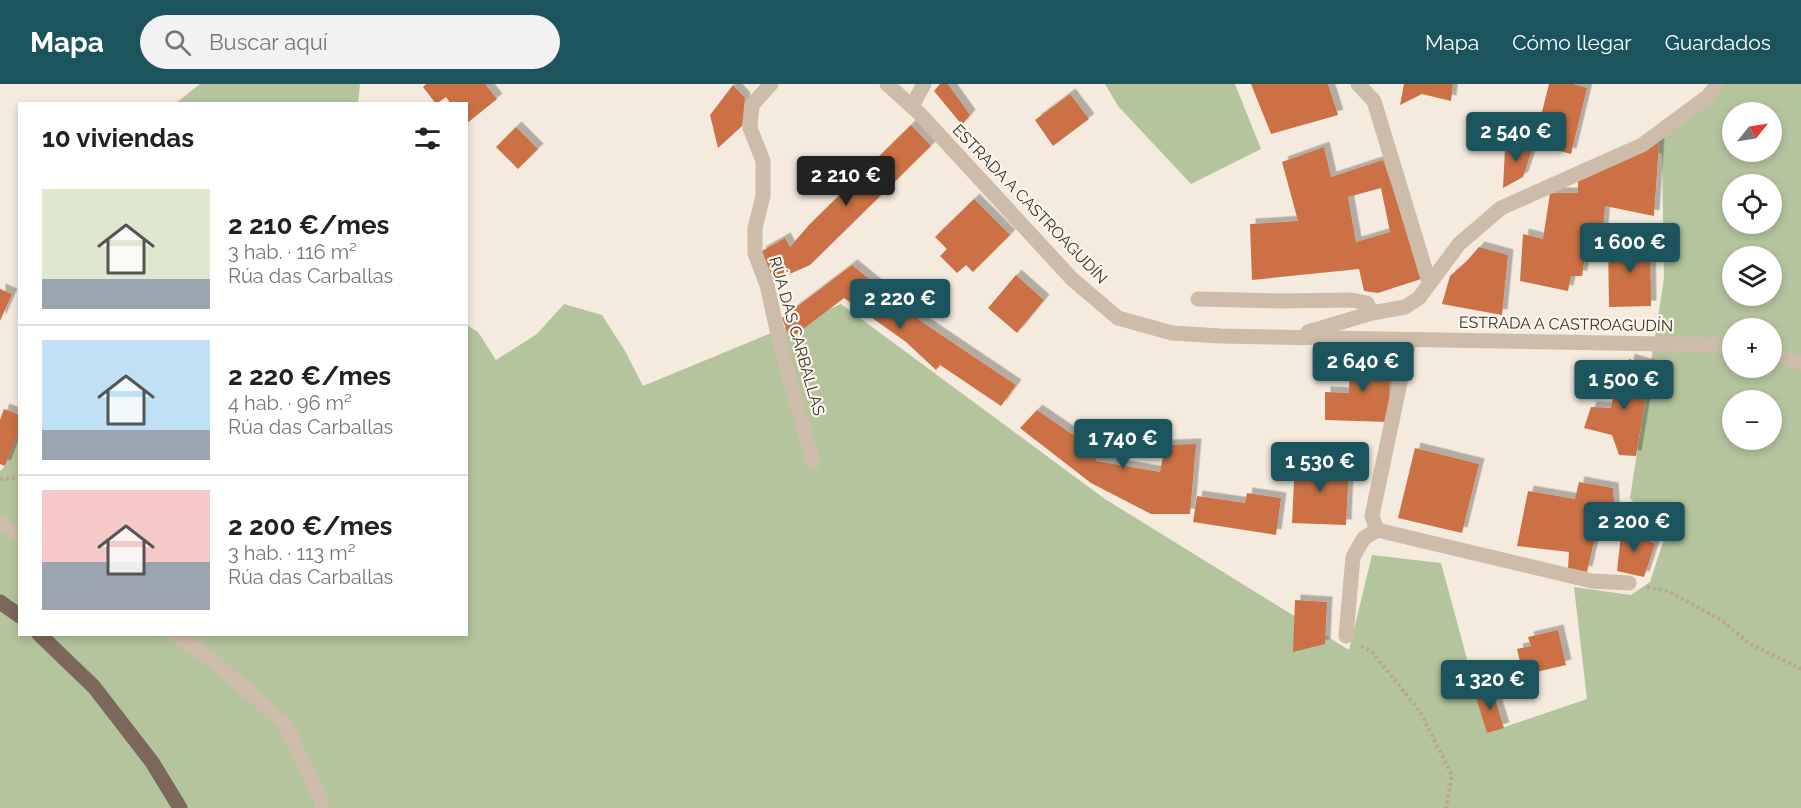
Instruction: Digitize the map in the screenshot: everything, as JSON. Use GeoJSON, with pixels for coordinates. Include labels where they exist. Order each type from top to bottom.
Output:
{"type":"FeatureCollection","features":[{"type":"Feature","properties":{"kind":"main road"},"geometry":{"type":"LineString","coordinates":[[0,602],[18,615]]}},
{"type":"Feature","properties":{"kind":"main road"},"geometry":{"type":"LineString","coordinates":[[41,636],[94,687],[152,762],[180,808]]}},
{"type":"Feature","properties":{"kind":"street","name":"RÚA DAS CARBALLAS"},"geometry":{"type":"LineString","coordinates":[[771,84],[752,105],[750,128],[763,160],[763,196],[755,228],[755,253],[767,285],[782,352],[813,462]]}},
{"type":"Feature","properties":{"kind":"street","name":"ESTRADA A CASTROAGUDÍN"},"geometry":{"type":"LineString","coordinates":[[887,84],[912,106],[1072,279],[1118,318],[1172,333],[1286,338],[1722,345]]}},
{"type":"Feature","properties":{"kind":"street"},"geometry":{"type":"LineString","coordinates":[[912,106],[924,84]]}},
{"type":"Feature","properties":{"kind":"street"},"geometry":{"type":"LineString","coordinates":[[1358,84],[1374,101],[1429,282]]}},
{"type":"Feature","properties":{"kind":"street"},"geometry":{"type":"LineString","coordinates":[[1286,338],[1324,329],[1372,313],[1405,307],[1419,298],[1459,243],[1501,207],[1642,145],[1707,97],[1718,84]]}},
{"type":"Feature","properties":{"kind":"street"},"geometry":{"type":"LineString","coordinates":[[1198,299],[1352,300],[1367,303],[1372,313]]}},
{"type":"Feature","properties":{"kind":"street"},"geometry":{"type":"LineString","coordinates":[[1377,530],[1372,516],[1409,340]]}},
{"type":"Feature","properties":{"kind":"street"},"geometry":{"type":"LineString","coordinates":[[1782,357],[1801,363]]}},
{"type":"Feature","properties":{"kind":"street"},"geometry":{"type":"LineString","coordinates":[[0,523],[18,535]]}},
{"type":"Feature","properties":{"kind":"street"},"geometry":{"type":"LineString","coordinates":[[1346,636],[1353,557],[1364,538],[1377,530],[1592,581],[1629,583]]}},
{"type":"Feature","properties":{"kind":"street"},"geometry":{"type":"LineString","coordinates":[[176,636],[213,660],[286,725],[321,801],[322,808]]}},
{"type":"Feature","properties":{"kind":"path"},"geometry":{"type":"LineString","coordinates":[[0,479],[18,478]]}},
{"type":"Feature","properties":{"kind":"path"},"geometry":{"type":"LineString","coordinates":[[1629,583],[1668,591],[1723,621],[1748,643],[1801,669]]}},
{"type":"Feature","properties":{"kind":"path"},"geometry":{"type":"LineString","coordinates":[[1346,636],[1372,652],[1419,710],[1452,775],[1446,808]]}},
{"type":"Feature","properties":{"kind":"green space"},"geometry":{"type":"Polygon","coordinates":[[[200,84],[360,84],[358,102],[177,102],[200,84]]]}},
{"type":"Feature","properties":{"kind":"green space"},"geometry":{"type":"Polygon","coordinates":[[[1105,84],[1235,84],[1261,149],[1191,184],[1118,106],[1105,84]]]}},
{"type":"Feature","properties":{"kind":"green space"},"geometry":{"type":"Polygon","coordinates":[[[1718,84],[1801,84],[1801,808],[0,808],[0,471],[5,466],[18,432],[18,636],[468,636],[468,326],[478,332],[496,360],[537,334],[564,304],[602,315],[625,351],[643,386],[841,304],[1105,499],[1349,650],[1372,555],[1441,563],[1487,733],[1587,699],[1574,587],[1631,595],[1650,582],[1664,539],[1630,498],[1664,278],[1662,154],[1642,145],[1718,84]]]}},
{"type":"Feature","properties":{"kind":"building"},"geometry":{"type":"Polygon","coordinates":[[[426,84],[485,84],[497,99],[468,122],[468,102],[450,102],[446,97],[434,102],[423,87],[426,84]]]}},
{"type":"Feature","properties":{"kind":"building"},"geometry":{"type":"Polygon","coordinates":[[[940,84],[948,84],[970,115],[962,125],[934,91],[940,84]]]}},
{"type":"Feature","properties":{"kind":"building"},"geometry":{"type":"Polygon","coordinates":[[[1251,84],[1328,84],[1338,115],[1271,134],[1251,84]]]}},
{"type":"Feature","properties":{"kind":"building"},"geometry":{"type":"Polygon","coordinates":[[[1404,84],[1453,84],[1451,101],[1422,94],[1400,105],[1404,84]]]}},
{"type":"Feature","properties":{"kind":"building"},"geometry":{"type":"Polygon","coordinates":[[[1549,84],[1573,84],[1587,88],[1571,154],[1534,144],[1549,84]]]}},
{"type":"Feature","properties":{"kind":"building"},"geometry":{"type":"Polygon","coordinates":[[[733,85],[745,98],[742,126],[718,148],[710,115],[733,85]]]}},
{"type":"Feature","properties":{"kind":"building"},"geometry":{"type":"Polygon","coordinates":[[[1070,94],[1089,119],[1053,146],[1035,120],[1070,94]]]}},
{"type":"Feature","properties":{"kind":"building"},"geometry":{"type":"Polygon","coordinates":[[[911,125],[931,146],[810,265],[774,281],[760,252],[785,238],[790,247],[809,225],[911,125]]]}},
{"type":"Feature","properties":{"kind":"building"},"geometry":{"type":"Polygon","coordinates":[[[516,127],[538,149],[518,169],[496,147],[516,127]]]}},
{"type":"Feature","properties":{"kind":"building"},"geometry":{"type":"Polygon","coordinates":[[[1659,143],[1654,216],[1605,206],[1603,230],[1589,230],[1582,276],[1571,276],[1568,291],[1520,281],[1523,234],[1543,239],[1550,193],[1578,193],[1578,180],[1659,143]]]}},
{"type":"Feature","properties":{"kind":"building"},"geometry":{"type":"Polygon","coordinates":[[[1534,144],[1523,177],[1503,188],[1505,148],[1534,144]]]}},
{"type":"Feature","properties":{"kind":"building"},"geometry":{"type":"Polygon","coordinates":[[[1324,147],[1331,177],[1383,160],[1407,228],[1421,279],[1378,293],[1364,291],[1359,269],[1252,280],[1250,224],[1298,221],[1282,162],[1324,147]],[[1381,188],[1348,197],[1356,242],[1390,232],[1381,188]]]}},
{"type":"Feature","properties":{"kind":"building"},"geometry":{"type":"Polygon","coordinates":[[[974,199],[1010,235],[973,272],[966,265],[957,273],[940,256],[947,249],[935,237],[974,199]]]}},
{"type":"Feature","properties":{"kind":"building"},"geometry":{"type":"Polygon","coordinates":[[[1650,240],[1651,306],[1609,307],[1608,241],[1650,240]]]}},
{"type":"Feature","properties":{"kind":"building"},"geometry":{"type":"Polygon","coordinates":[[[1479,247],[1508,255],[1502,315],[1442,304],[1450,276],[1479,247]]]}},
{"type":"Feature","properties":{"kind":"building"},"geometry":{"type":"Polygon","coordinates":[[[852,265],[922,322],[1016,385],[1001,406],[940,365],[936,370],[906,342],[844,298],[790,339],[782,318],[852,265]]]}},
{"type":"Feature","properties":{"kind":"building"},"geometry":{"type":"Polygon","coordinates":[[[1016,275],[1044,300],[1017,333],[988,308],[1016,275]]]}},
{"type":"Feature","properties":{"kind":"building"},"geometry":{"type":"Polygon","coordinates":[[[0,289],[12,294],[0,321],[0,289]]]}},
{"type":"Feature","properties":{"kind":"building"},"geometry":{"type":"Polygon","coordinates":[[[1350,358],[1390,359],[1389,422],[1325,420],[1325,392],[1349,393],[1350,358]]]}},
{"type":"Feature","properties":{"kind":"building"},"geometry":{"type":"Polygon","coordinates":[[[1629,359],[1651,366],[1636,456],[1619,455],[1612,435],[1584,428],[1591,407],[1611,408],[1615,386],[1625,388],[1629,359]]]}},
{"type":"Feature","properties":{"kind":"building"},"geometry":{"type":"Polygon","coordinates":[[[4,409],[18,414],[18,434],[5,466],[0,464],[0,420],[4,409]]]}},
{"type":"Feature","properties":{"kind":"building"},"geometry":{"type":"Polygon","coordinates":[[[1037,410],[1098,452],[1096,461],[1160,472],[1165,445],[1196,444],[1190,514],[1151,514],[1091,483],[1020,428],[1037,410]]]}},
{"type":"Feature","properties":{"kind":"building"},"geometry":{"type":"Polygon","coordinates":[[[1415,448],[1479,464],[1462,533],[1398,518],[1415,448]]]}},
{"type":"Feature","properties":{"kind":"building"},"geometry":{"type":"Polygon","coordinates":[[[1295,460],[1349,463],[1346,525],[1292,523],[1295,460]]]}},
{"type":"Feature","properties":{"kind":"building"},"geometry":{"type":"Polygon","coordinates":[[[1579,482],[1613,488],[1616,531],[1597,528],[1587,572],[1568,568],[1569,552],[1517,546],[1528,491],[1575,499],[1579,482]]]}},
{"type":"Feature","properties":{"kind":"building"},"geometry":{"type":"Polygon","coordinates":[[[1247,493],[1281,498],[1276,535],[1193,522],[1197,496],[1245,503],[1247,493]]]}},
{"type":"Feature","properties":{"kind":"building"},"geometry":{"type":"Polygon","coordinates":[[[1622,526],[1655,544],[1644,577],[1617,571],[1622,526]]]}},
{"type":"Feature","properties":{"kind":"building"},"geometry":{"type":"Polygon","coordinates":[[[1295,600],[1327,602],[1325,644],[1293,652],[1295,600]]]}},
{"type":"Feature","properties":{"kind":"building"},"geometry":{"type":"Polygon","coordinates":[[[1558,630],[1566,665],[1523,675],[1517,649],[1531,646],[1528,637],[1558,630]]]}},
{"type":"Feature","properties":{"kind":"building"},"geometry":{"type":"Polygon","coordinates":[[[1492,689],[1504,728],[1487,733],[1475,694],[1492,689]]]}}]}
